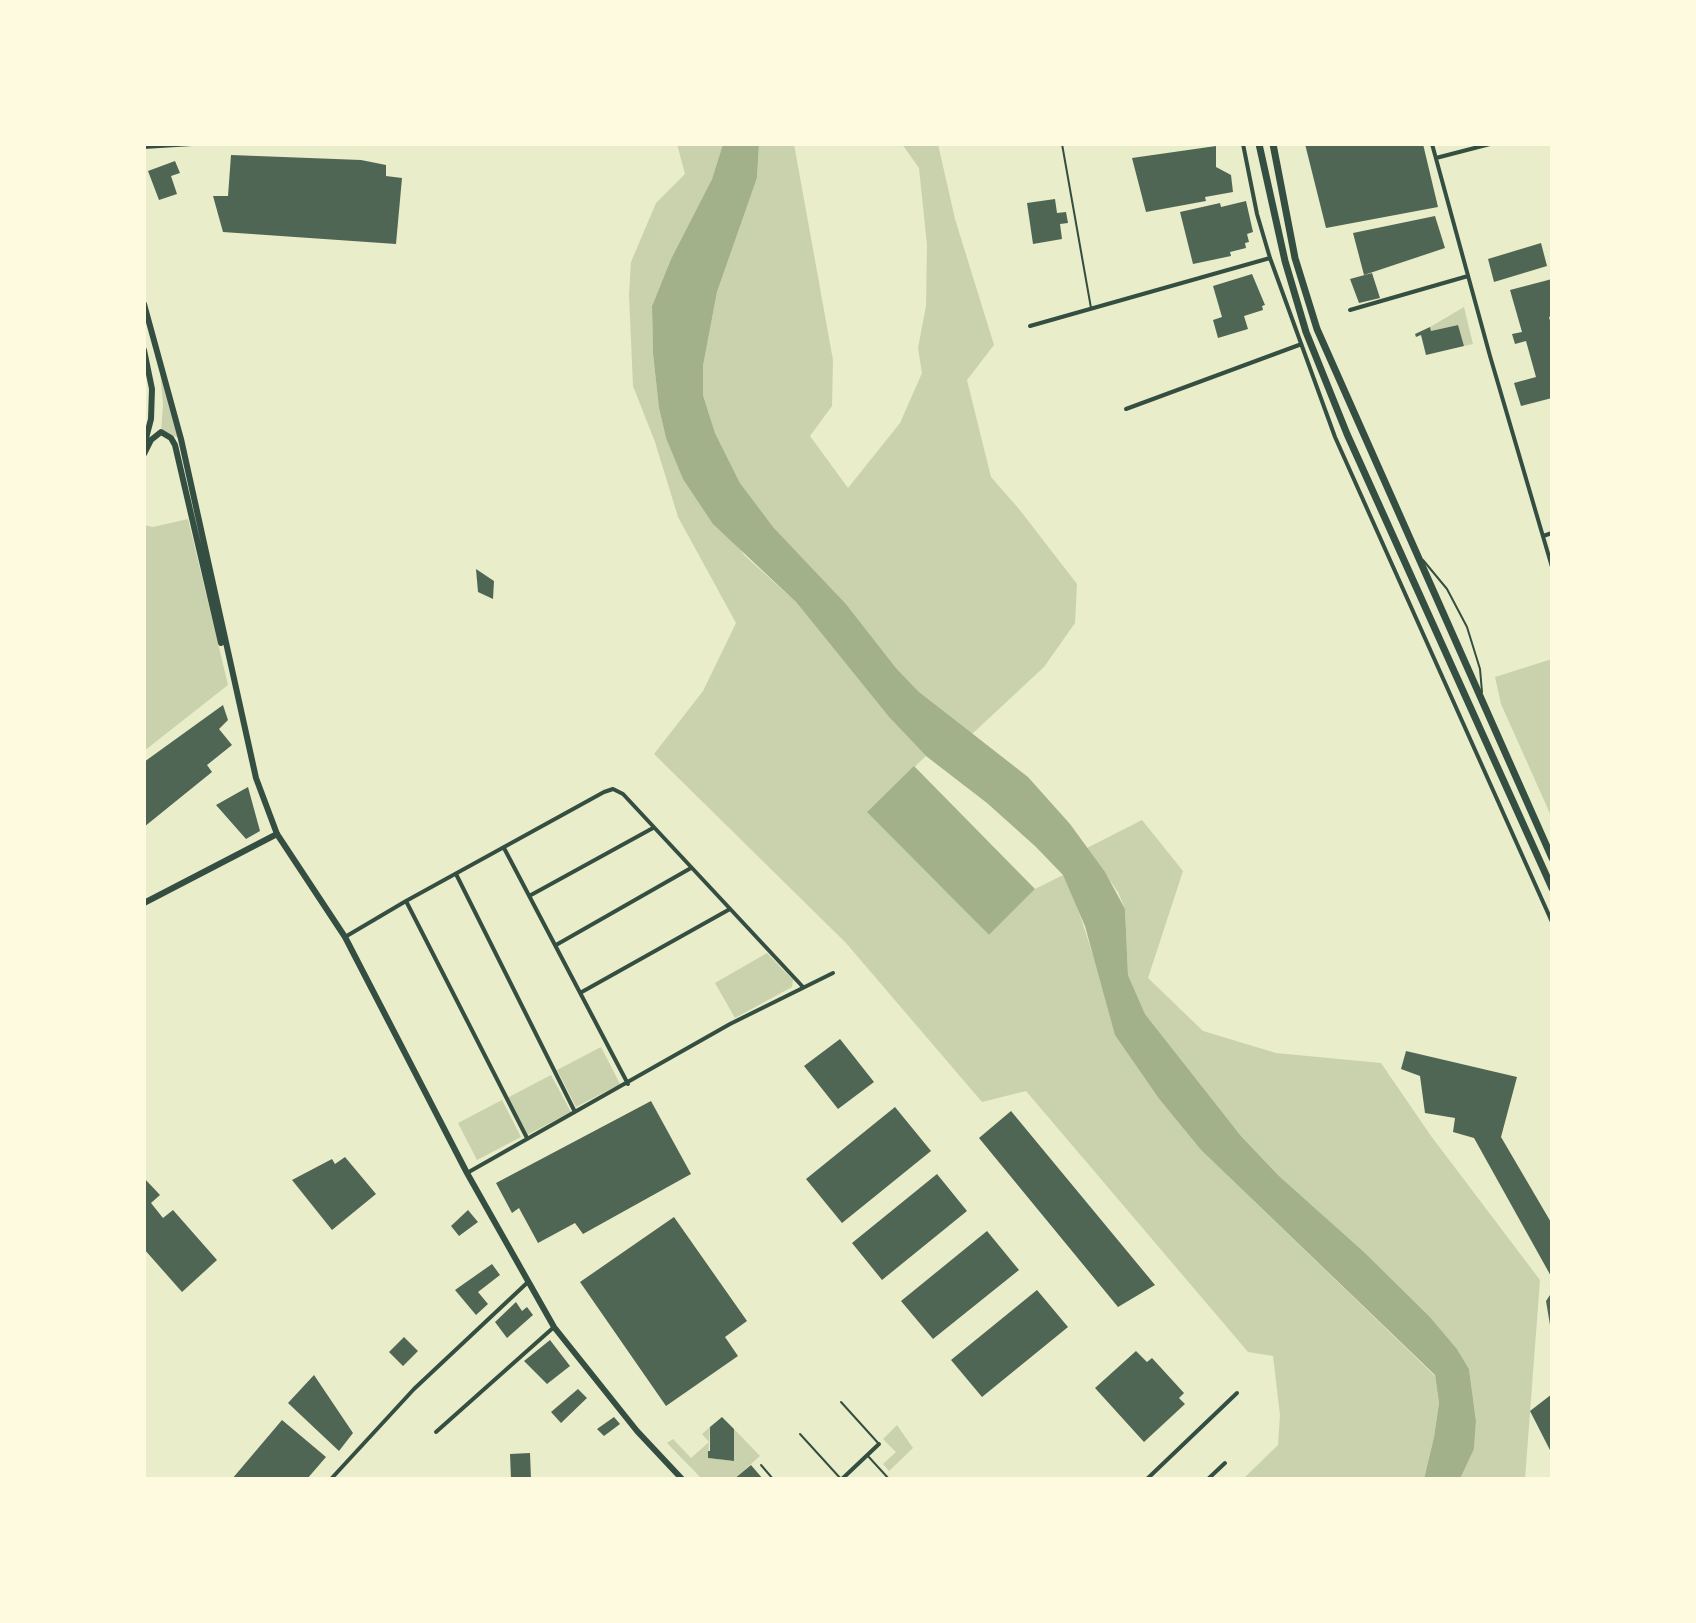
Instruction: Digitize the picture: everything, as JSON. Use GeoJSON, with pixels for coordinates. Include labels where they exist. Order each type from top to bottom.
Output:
{"type":"FeatureCollection","features":[{"type":"Feature","properties":{"kind":"highway"},"geometry":{"type":"LineString","coordinates":[[1259,144],[1279,240],[1306,332],[1347,434],[1552,888]]}},
{"type":"Feature","properties":{"kind":"highway"},"geometry":{"type":"LineString","coordinates":[[1273,144],[1295,258],[1317,329],[1552,858]]}},
{"type":"Feature","properties":{"kind":"main road"},"geometry":{"type":"LineString","coordinates":[[144,304],[181,439],[232,678],[261,795],[277,834],[345,937],[467,1173],[554,1327],[637,1431],[682,1479]]}},
{"type":"Feature","properties":{"kind":"main road"},"geometry":{"type":"LineString","coordinates":[[144,350],[152,390],[151,419],[144,446]]}},
{"type":"Feature","properties":{"kind":"main road"},"geometry":{"type":"LineString","coordinates":[[144,454],[151,440],[161,432],[171,438],[175,445],[217,631],[232,678]]}},
{"type":"Feature","properties":{"kind":"main road"},"geometry":{"type":"LineString","coordinates":[[144,903],[277,834]]}},
{"type":"Feature","properties":{"kind":"street"},"geometry":{"type":"LineString","coordinates":[[144,147],[192,144]]}},
{"type":"Feature","properties":{"kind":"street"},"geometry":{"type":"LineString","coordinates":[[1243,144],[1257,214],[1299,345],[1340,448],[1552,922]]}},
{"type":"Feature","properties":{"kind":"street"},"geometry":{"type":"LineString","coordinates":[[1432,144],[1552,567]]}},
{"type":"Feature","properties":{"kind":"street"},"geometry":{"type":"LineString","coordinates":[[1436,158],[1490,144]]}},
{"type":"Feature","properties":{"kind":"street"},"geometry":{"type":"LineString","coordinates":[[1030,326],[1270,258]]}},
{"type":"Feature","properties":{"kind":"street"},"geometry":{"type":"LineString","coordinates":[[1350,310],[1468,276]]}},
{"type":"Feature","properties":{"kind":"street"},"geometry":{"type":"LineString","coordinates":[[1126,409],[1299,345]]}},
{"type":"Feature","properties":{"kind":"street"},"geometry":{"type":"LineString","coordinates":[[1543,536],[1552,534]]}},
{"type":"Feature","properties":{"kind":"street"},"geometry":{"type":"LineString","coordinates":[[345,937],[406,901],[613,789],[623,794],[803,987]]}},
{"type":"Feature","properties":{"kind":"street"},"geometry":{"type":"LineString","coordinates":[[531,896],[653,828]]}},
{"type":"Feature","properties":{"kind":"street"},"geometry":{"type":"LineString","coordinates":[[504,848],[628,1084]]}},
{"type":"Feature","properties":{"kind":"street"},"geometry":{"type":"LineString","coordinates":[[556,945],[691,868]]}},
{"type":"Feature","properties":{"kind":"street"},"geometry":{"type":"LineString","coordinates":[[456,874],[575,1112]]}},
{"type":"Feature","properties":{"kind":"street"},"geometry":{"type":"LineString","coordinates":[[406,901],[527,1138]]}},
{"type":"Feature","properties":{"kind":"street"},"geometry":{"type":"LineString","coordinates":[[580,993],[730,909]]}},
{"type":"Feature","properties":{"kind":"street"},"geometry":{"type":"LineString","coordinates":[[467,1173],[628,1084],[730,1024],[833,973]]}},
{"type":"Feature","properties":{"kind":"street"},"geometry":{"type":"LineString","coordinates":[[331,1479],[414,1389],[528,1282]]}},
{"type":"Feature","properties":{"kind":"street"},"geometry":{"type":"LineString","coordinates":[[436,1432],[554,1327]]}},
{"type":"Feature","properties":{"kind":"street"},"geometry":{"type":"LineString","coordinates":[[1146,1479],[1237,1393]]}},
{"type":"Feature","properties":{"kind":"street"},"geometry":{"type":"LineString","coordinates":[[841,1479],[879,1444]]}},
{"type":"Feature","properties":{"kind":"street"},"geometry":{"type":"LineString","coordinates":[[1208,1479],[1225,1463]]}},
{"type":"Feature","properties":{"kind":"lane"},"geometry":{"type":"LineString","coordinates":[[1062,144],[1091,308]]}},
{"type":"Feature","properties":{"kind":"lane"},"geometry":{"type":"LineString","coordinates":[[1414,551],[1447,589],[1467,627],[1480,669],[1482,704]]}},
{"type":"Feature","properties":{"kind":"lane"},"geometry":{"type":"LineString","coordinates":[[841,1402],[879,1444]]}},
{"type":"Feature","properties":{"kind":"lane"},"geometry":{"type":"LineString","coordinates":[[800,1434],[841,1479]]}},
{"type":"Feature","properties":{"kind":"lane"},"geometry":{"type":"LineString","coordinates":[[867,1455],[889,1479]]}},
{"type":"Feature","properties":{"kind":"lane"},"geometry":{"type":"LineString","coordinates":[[761,1465],[773,1479]]}},
{"type":"Feature","properties":{"kind":"shaded area"},"geometry":{"type":"Polygon","coordinates":[[[677,144],[723,144],[712,179],[671,259],[652,306],[653,354],[659,408],[666,438],[744,555],[796,602],[889,717],[926,756],[868,811],[989,935],[1035,889],[1063,875],[1076,903],[1092,952],[1160,1100],[1201,1150],[1435,1376],[1439,1403],[1424,1479],[1243,1479],[1278,1445],[1280,1415],[1273,1356],[1248,1352],[1026,1091],[982,1102],[846,943],[654,754],[703,691],[736,623],[678,517],[655,442],[633,386],[629,295],[631,262],[656,203],[685,174],[677,144]]]}},
{"type":"Feature","properties":{"kind":"shaded area"},"geometry":{"type":"Polygon","coordinates":[[[723,144],[759,144],[757,178],[717,292],[703,366],[703,395],[715,433],[740,483],[774,528],[846,604],[896,668],[919,692],[1028,777],[1070,824],[1105,872],[1125,909],[1128,975],[1145,1014],[1241,1136],[1278,1175],[1364,1252],[1430,1317],[1457,1349],[1469,1369],[1476,1421],[1474,1449],[1460,1479],[1424,1479],[1439,1403],[1435,1375],[1201,1150],[1160,1100],[1115,1035],[1085,926],[1063,875],[987,803],[926,756],[889,717],[796,602],[713,524],[683,479],[666,438],[659,408],[653,354],[652,306],[671,259],[712,179],[723,144]]]}},
{"type":"Feature","properties":{"kind":"shaded area"},"geometry":{"type":"Polygon","coordinates":[[[759,144],[794,144],[833,360],[832,406],[810,436],[848,488],[900,423],[922,373],[918,348],[926,306],[927,245],[919,168],[902,144],[938,144],[955,219],[994,345],[967,380],[991,477],[1077,584],[1075,623],[1044,667],[971,735],[919,692],[896,668],[846,604],[774,528],[740,483],[715,433],[703,395],[703,366],[717,292],[757,178],[759,144]]]}},
{"type":"Feature","properties":{"kind":"shaded area"},"geometry":{"type":"Polygon","coordinates":[[[1464,307],[1473,344],[1464,346],[1458,325],[1431,331],[1430,327],[1464,307]]]}},
{"type":"Feature","properties":{"kind":"shaded area"},"geometry":{"type":"Polygon","coordinates":[[[160,370],[180,438],[161,432],[163,404],[160,370]]]}},
{"type":"Feature","properties":{"kind":"shaded area"},"geometry":{"type":"Polygon","coordinates":[[[188,519],[228,685],[144,751],[144,525],[153,527],[188,519]]]}},
{"type":"Feature","properties":{"kind":"shaded area"},"geometry":{"type":"Polygon","coordinates":[[[1552,659],[1552,818],[1501,704],[1495,677],[1552,659]]]}},
{"type":"Feature","properties":{"kind":"shaded area"},"geometry":{"type":"Polygon","coordinates":[[[914,766],[1035,889],[989,935],[867,812],[914,766]]]}},
{"type":"Feature","properties":{"kind":"shaded area"},"geometry":{"type":"Polygon","coordinates":[[[1142,820],[1183,871],[1148,978],[1203,1031],[1276,1053],[1381,1063],[1431,1136],[1540,1280],[1525,1479],[1460,1479],[1474,1449],[1476,1421],[1469,1369],[1457,1349],[1430,1317],[1364,1252],[1278,1175],[1241,1136],[1145,1014],[1128,975],[1125,909],[1118,892],[1087,848],[1142,820]]]}},
{"type":"Feature","properties":{"kind":"shaded area"},"geometry":{"type":"Polygon","coordinates":[[[767,953],[793,980],[792,987],[735,1018],[715,983],[767,953]]]}},
{"type":"Feature","properties":{"kind":"shaded area"},"geometry":{"type":"Polygon","coordinates":[[[601,1047],[620,1084],[576,1107],[557,1070],[601,1047]]]}},
{"type":"Feature","properties":{"kind":"shaded area"},"geometry":{"type":"Polygon","coordinates":[[[551,1075],[571,1112],[527,1135],[507,1098],[551,1075]]]}},
{"type":"Feature","properties":{"kind":"shaded area"},"geometry":{"type":"Polygon","coordinates":[[[502,1100],[521,1137],[477,1160],[458,1123],[502,1100]]]}},
{"type":"Feature","properties":{"kind":"shaded area"},"geometry":{"type":"Polygon","coordinates":[[[897,1425],[913,1448],[889,1471],[883,1464],[896,1452],[883,1439],[897,1425]]]}},
{"type":"Feature","properties":{"kind":"shaded area"},"geometry":{"type":"Polygon","coordinates":[[[710,1427],[708,1458],[733,1461],[734,1429],[760,1456],[734,1479],[702,1479],[667,1443],[673,1439],[691,1458],[709,1442],[702,1434],[710,1427]]]}},
{"type":"Feature","properties":{"kind":"building"},"geometry":{"type":"Polygon","coordinates":[[[1305,144],[1423,144],[1438,207],[1326,228],[1305,144]]]}},
{"type":"Feature","properties":{"kind":"building"},"geometry":{"type":"Polygon","coordinates":[[[1216,146],[1216,167],[1231,175],[1233,192],[1205,197],[1206,201],[1146,212],[1132,158],[1216,146]]]}},
{"type":"Feature","properties":{"kind":"building"},"geometry":{"type":"Polygon","coordinates":[[[231,155],[361,160],[386,165],[386,176],[402,178],[396,244],[223,232],[213,196],[228,196],[231,155]]]}},
{"type":"Feature","properties":{"kind":"building"},"geometry":{"type":"Polygon","coordinates":[[[175,161],[180,173],[171,176],[177,194],[159,200],[148,171],[175,161]]]}},
{"type":"Feature","properties":{"kind":"building"},"geometry":{"type":"Polygon","coordinates":[[[1055,199],[1057,213],[1066,212],[1068,223],[1060,224],[1062,239],[1033,244],[1027,203],[1055,199]]]}},
{"type":"Feature","properties":{"kind":"building"},"geometry":{"type":"Polygon","coordinates":[[[1246,201],[1253,232],[1247,234],[1249,242],[1245,243],[1246,248],[1230,252],[1231,256],[1193,264],[1180,212],[1220,203],[1221,207],[1246,201]]]}},
{"type":"Feature","properties":{"kind":"building"},"geometry":{"type":"Polygon","coordinates":[[[1435,216],[1445,248],[1364,275],[1353,233],[1435,216]]]}},
{"type":"Feature","properties":{"kind":"building"},"geometry":{"type":"Polygon","coordinates":[[[1541,243],[1547,266],[1494,282],[1488,259],[1541,243]]]}},
{"type":"Feature","properties":{"kind":"building"},"geometry":{"type":"Polygon","coordinates":[[[1372,273],[1380,298],[1359,303],[1350,279],[1372,273]]]}},
{"type":"Feature","properties":{"kind":"building"},"geometry":{"type":"Polygon","coordinates":[[[1252,274],[1265,305],[1262,306],[1263,310],[1244,316],[1248,329],[1218,338],[1213,320],[1222,317],[1213,286],[1252,274]]]}},
{"type":"Feature","properties":{"kind":"building"},"geometry":{"type":"Polygon","coordinates":[[[1552,279],[1552,316],[1549,317],[1552,328],[1552,398],[1521,406],[1514,383],[1536,377],[1526,341],[1515,344],[1512,334],[1522,332],[1510,290],[1552,279]]]}},
{"type":"Feature","properties":{"kind":"building"},"geometry":{"type":"Polygon","coordinates":[[[1458,325],[1464,346],[1426,355],[1421,335],[1416,337],[1415,334],[1430,327],[1431,331],[1458,325]]]}},
{"type":"Feature","properties":{"kind":"building"},"geometry":{"type":"Polygon","coordinates":[[[476,569],[494,581],[493,599],[478,592],[476,569]]]}},
{"type":"Feature","properties":{"kind":"building"},"geometry":{"type":"Polygon","coordinates":[[[223,705],[228,720],[219,729],[232,745],[207,765],[212,772],[144,827],[144,762],[223,705]]]}},
{"type":"Feature","properties":{"kind":"building"},"geometry":{"type":"Polygon","coordinates":[[[248,787],[260,831],[246,839],[216,805],[248,787]]]}},
{"type":"Feature","properties":{"kind":"building"},"geometry":{"type":"Polygon","coordinates":[[[840,1039],[874,1082],[838,1109],[804,1066],[840,1039]]]}},
{"type":"Feature","properties":{"kind":"building"},"geometry":{"type":"Polygon","coordinates":[[[1406,1051],[1517,1077],[1501,1137],[1552,1224],[1552,1278],[1474,1138],[1453,1132],[1455,1118],[1425,1113],[1420,1076],[1401,1069],[1406,1051]]]}},
{"type":"Feature","properties":{"kind":"building"},"geometry":{"type":"Polygon","coordinates":[[[651,1101],[691,1174],[583,1234],[575,1223],[538,1243],[519,1208],[512,1213],[496,1183],[651,1101]]]}},
{"type":"Feature","properties":{"kind":"building"},"geometry":{"type":"Polygon","coordinates":[[[895,1107],[931,1151],[842,1223],[806,1179],[895,1107]]]}},
{"type":"Feature","properties":{"kind":"building"},"geometry":{"type":"Polygon","coordinates":[[[1011,1111],[1155,1285],[1118,1307],[979,1138],[1011,1111]]]}},
{"type":"Feature","properties":{"kind":"building"},"geometry":{"type":"Polygon","coordinates":[[[345,1157],[376,1194],[332,1230],[292,1180],[332,1159],[335,1164],[345,1157]]]}},
{"type":"Feature","properties":{"kind":"building"},"geometry":{"type":"Polygon","coordinates":[[[937,1174],[967,1211],[882,1280],[852,1243],[937,1174]]]}},
{"type":"Feature","properties":{"kind":"building"},"geometry":{"type":"Polygon","coordinates":[[[144,1178],[160,1195],[151,1203],[163,1218],[173,1210],[217,1260],[182,1292],[144,1249],[144,1178]]]}},
{"type":"Feature","properties":{"kind":"building"},"geometry":{"type":"Polygon","coordinates":[[[468,1210],[478,1222],[459,1236],[451,1226],[468,1210]]]}},
{"type":"Feature","properties":{"kind":"building"},"geometry":{"type":"Polygon","coordinates":[[[674,1217],[747,1321],[725,1337],[738,1356],[666,1406],[580,1282],[674,1217]]]}},
{"type":"Feature","properties":{"kind":"building"},"geometry":{"type":"Polygon","coordinates":[[[987,1231],[1019,1270],[933,1339],[901,1301],[987,1231]]]}},
{"type":"Feature","properties":{"kind":"building"},"geometry":{"type":"Polygon","coordinates":[[[492,1264],[500,1275],[478,1292],[488,1304],[476,1315],[455,1290],[492,1264]]]}},
{"type":"Feature","properties":{"kind":"building"},"geometry":{"type":"Polygon","coordinates":[[[1037,1290],[1068,1327],[982,1397],[951,1360],[1037,1290]]]}},
{"type":"Feature","properties":{"kind":"building"},"geometry":{"type":"Polygon","coordinates":[[[1552,1292],[1552,1331],[1551,1331],[1546,1301],[1552,1292]]]}},
{"type":"Feature","properties":{"kind":"building"},"geometry":{"type":"Polygon","coordinates":[[[516,1302],[522,1311],[527,1307],[533,1315],[507,1338],[495,1322],[516,1302]]]}},
{"type":"Feature","properties":{"kind":"building"},"geometry":{"type":"Polygon","coordinates":[[[404,1337],[418,1351],[403,1366],[389,1352],[404,1337]]]}},
{"type":"Feature","properties":{"kind":"building"},"geometry":{"type":"Polygon","coordinates":[[[550,1340],[570,1366],[547,1384],[524,1361],[550,1340]]]}},
{"type":"Feature","properties":{"kind":"building"},"geometry":{"type":"Polygon","coordinates":[[[1136,1351],[1147,1362],[1152,1358],[1184,1393],[1179,1398],[1185,1404],[1144,1442],[1095,1388],[1136,1351]]]}},
{"type":"Feature","properties":{"kind":"building"},"geometry":{"type":"Polygon","coordinates":[[[314,1375],[353,1433],[339,1451],[288,1403],[314,1375]]]}},
{"type":"Feature","properties":{"kind":"building"},"geometry":{"type":"Polygon","coordinates":[[[578,1389],[587,1398],[561,1423],[551,1412],[578,1389]]]}},
{"type":"Feature","properties":{"kind":"building"},"geometry":{"type":"Polygon","coordinates":[[[1552,1394],[1552,1454],[1530,1411],[1552,1394]]]}},
{"type":"Feature","properties":{"kind":"building"},"geometry":{"type":"Polygon","coordinates":[[[614,1417],[620,1424],[604,1436],[597,1429],[614,1417]]]}},
{"type":"Feature","properties":{"kind":"building"},"geometry":{"type":"Polygon","coordinates":[[[722,1417],[734,1429],[734,1461],[708,1458],[710,1427],[722,1417]]]}},
{"type":"Feature","properties":{"kind":"building"},"geometry":{"type":"Polygon","coordinates":[[[282,1420],[326,1457],[307,1479],[232,1479],[282,1420]]]}},
{"type":"Feature","properties":{"kind":"building"},"geometry":{"type":"Polygon","coordinates":[[[530,1453],[531,1479],[511,1479],[510,1454],[530,1453]]]}},
{"type":"Feature","properties":{"kind":"building"},"geometry":{"type":"Polygon","coordinates":[[[751,1465],[763,1479],[734,1479],[751,1465]]]}}]}
